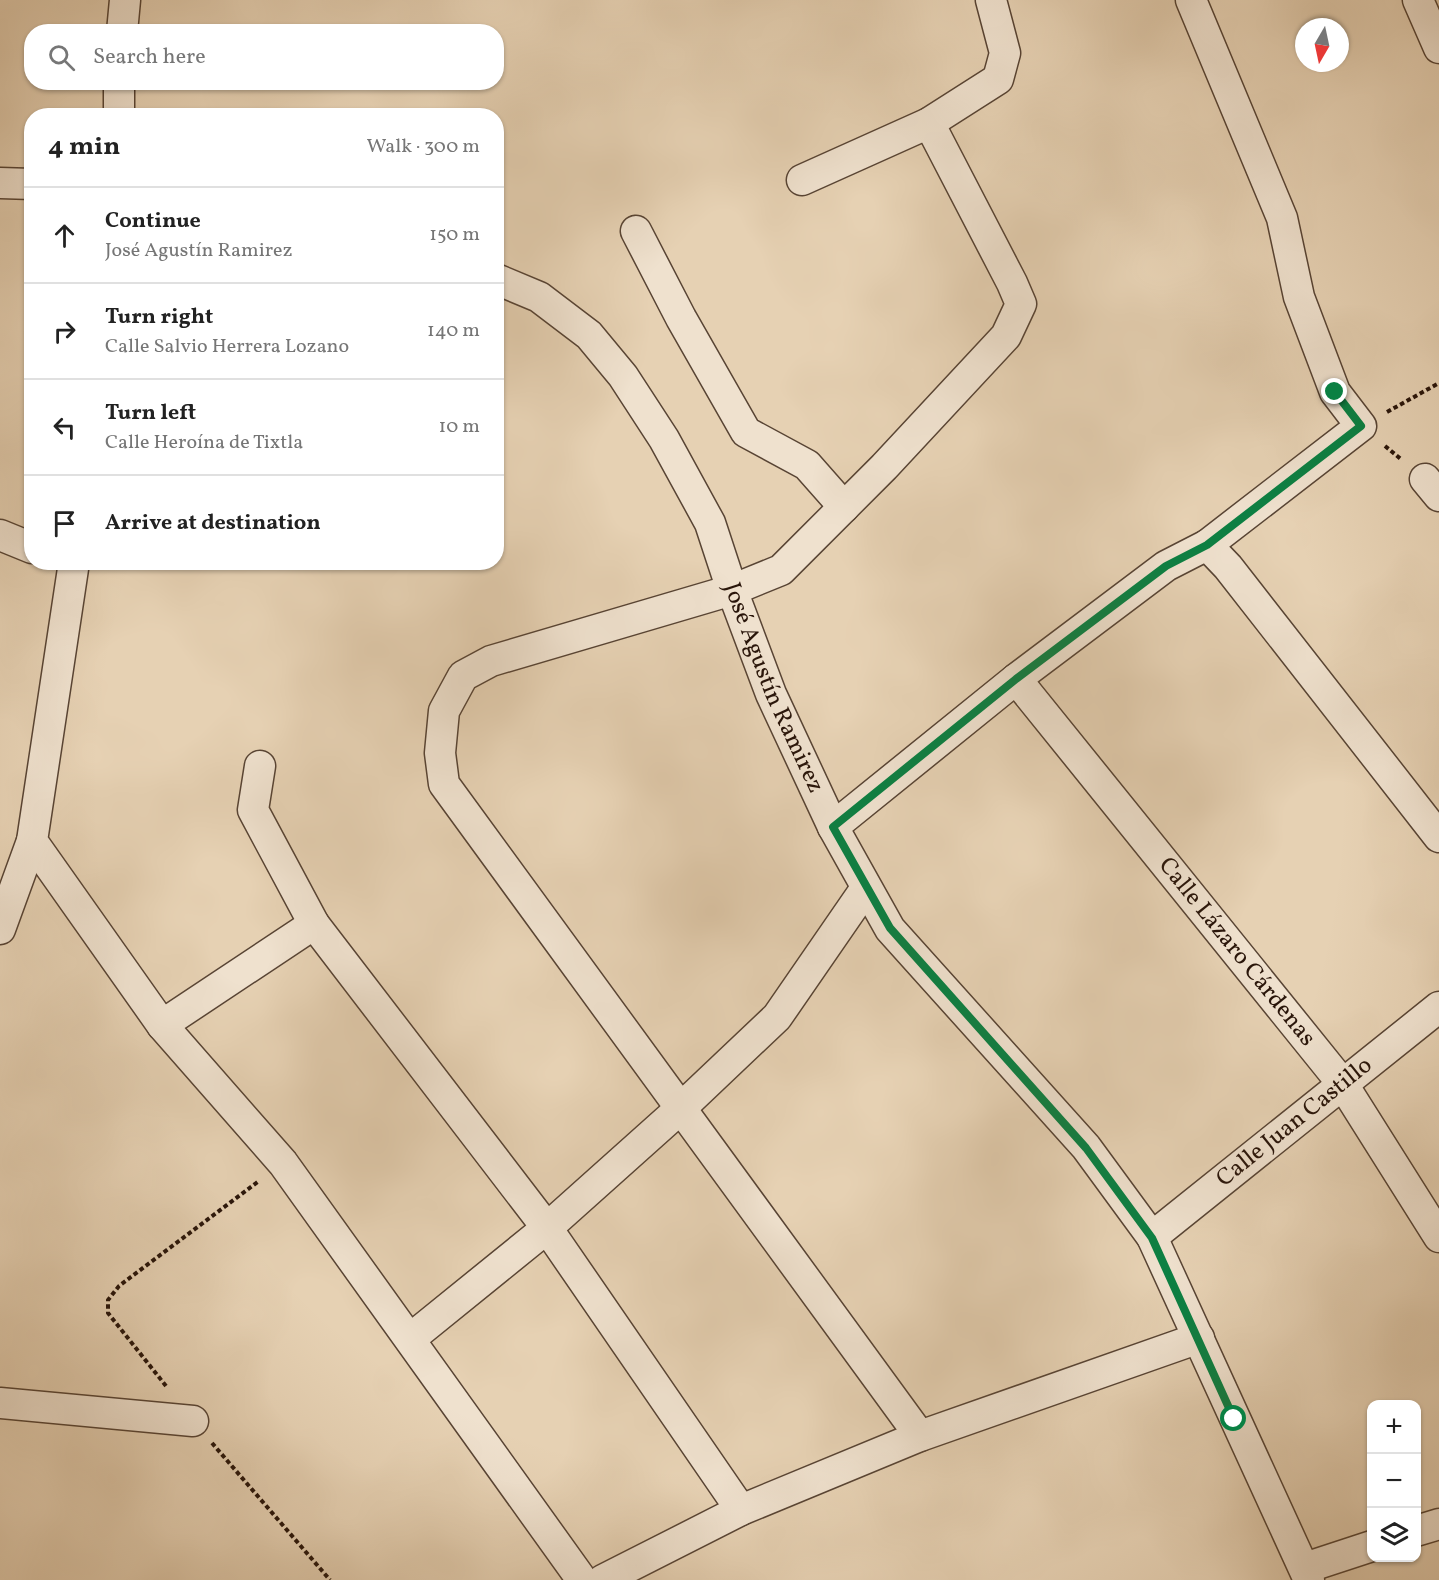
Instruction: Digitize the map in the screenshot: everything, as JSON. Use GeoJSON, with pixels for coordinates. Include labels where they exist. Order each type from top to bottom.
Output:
{"type":"FeatureCollection","features":[{"type":"Feature","properties":{"kind":"street"},"geometry":{"type":"LineString","coordinates":[[123,24],[125,0]]}},
{"type":"Feature","properties":{"kind":"street"},"geometry":{"type":"LineString","coordinates":[[802,180],[929,123],[998,79],[1005,52],[991,0]]}},
{"type":"Feature","properties":{"kind":"street"},"geometry":{"type":"LineString","coordinates":[[833,827],[1016,679],[1166,566],[1207,545],[1361,426],[1335,392],[1299,297],[1282,218],[1191,0]]}},
{"type":"Feature","properties":{"kind":"street"},"geometry":{"type":"LineString","coordinates":[[1418,0],[1439,48]]}},
{"type":"Feature","properties":{"kind":"street"},"geometry":{"type":"LineString","coordinates":[[119,90],[119,108]]}},
{"type":"Feature","properties":{"kind":"street"},"geometry":{"type":"LineString","coordinates":[[920,1436],[444,784],[440,753],[444,711],[464,676],[491,661],[732,590],[781,570],[1006,336],[1021,304],[929,123]]}},
{"type":"Feature","properties":{"kind":"street"},"geometry":{"type":"LineString","coordinates":[[0,183],[24,184]]}},
{"type":"Feature","properties":{"kind":"street"},"geometry":{"type":"LineString","coordinates":[[636,231],[681,318],[746,432],[807,465],[844,507]]}},
{"type":"Feature","properties":{"kind":"street","name":"José Agustín Ramirez"},"geometry":{"type":"LineString","coordinates":[[504,282],[539,297],[590,335],[623,376],[664,439],[710,523],[771,694],[833,827],[866,888],[890,928],[1086,1148],[1152,1238],[1307,1574]]}},
{"type":"Feature","properties":{"kind":"street"},"geometry":{"type":"LineString","coordinates":[[0,535],[24,545]]}},
{"type":"Feature","properties":{"kind":"street"},"geometry":{"type":"LineString","coordinates":[[1207,545],[1228,567],[1439,837]]}},
{"type":"Feature","properties":{"kind":"street"},"geometry":{"type":"LineString","coordinates":[[0,929],[32,841],[71,570]]}},
{"type":"Feature","properties":{"kind":"street","name":"Calle Lázaro Cárdenas"},"geometry":{"type":"LineString","coordinates":[[1016,679],[1342,1083],[1439,1237]]}},
{"type":"Feature","properties":{"kind":"street"},"geometry":{"type":"LineString","coordinates":[[260,766],[254,810],[314,924],[547,1228],[741,1510]]}},
{"type":"Feature","properties":{"kind":"street"},"geometry":{"type":"LineString","coordinates":[[32,841],[162,1025],[283,1163],[582,1580]]}},
{"type":"Feature","properties":{"kind":"street"},"geometry":{"type":"LineString","coordinates":[[410,1339],[547,1228],[680,1109],[777,1017],[866,888]]}},
{"type":"Feature","properties":{"kind":"street"},"geometry":{"type":"LineString","coordinates":[[162,1025],[314,924]]}},
{"type":"Feature","properties":{"kind":"street","name":"Calle Juan Castillo"},"geometry":{"type":"LineString","coordinates":[[1152,1238],[1439,1007]]}},
{"type":"Feature","properties":{"kind":"street"},"geometry":{"type":"LineString","coordinates":[[603,1580],[741,1510],[920,1436],[1199,1338]]}},
{"type":"Feature","properties":{"kind":"street"},"geometry":{"type":"LineString","coordinates":[[0,1403],[193,1421]]}},
{"type":"Feature","properties":{"kind":"street"},"geometry":{"type":"LineString","coordinates":[[1421,1529],[1439,1524]]}},
{"type":"Feature","properties":{"kind":"street"},"geometry":{"type":"LineString","coordinates":[[1307,1574],[1367,1548]]}},
{"type":"Feature","properties":{"kind":"path"},"geometry":{"type":"LineString","coordinates":[[1432,488],[1361,426],[1439,383]]}},
{"type":"Feature","properties":{"kind":"path"},"geometry":{"type":"LineString","coordinates":[[283,1163],[119,1286],[108,1300],[108,1313],[193,1421],[330,1580]]}},
{"type":"Feature","properties":{"kind":"route"},"geometry":{"type":"LineString","coordinates":[[1234,1419],[1152,1238],[1086,1148],[890,928],[833,827],[1016,679],[1166,566],[1207,545],[1361,426],[1335,392]]}}]}
